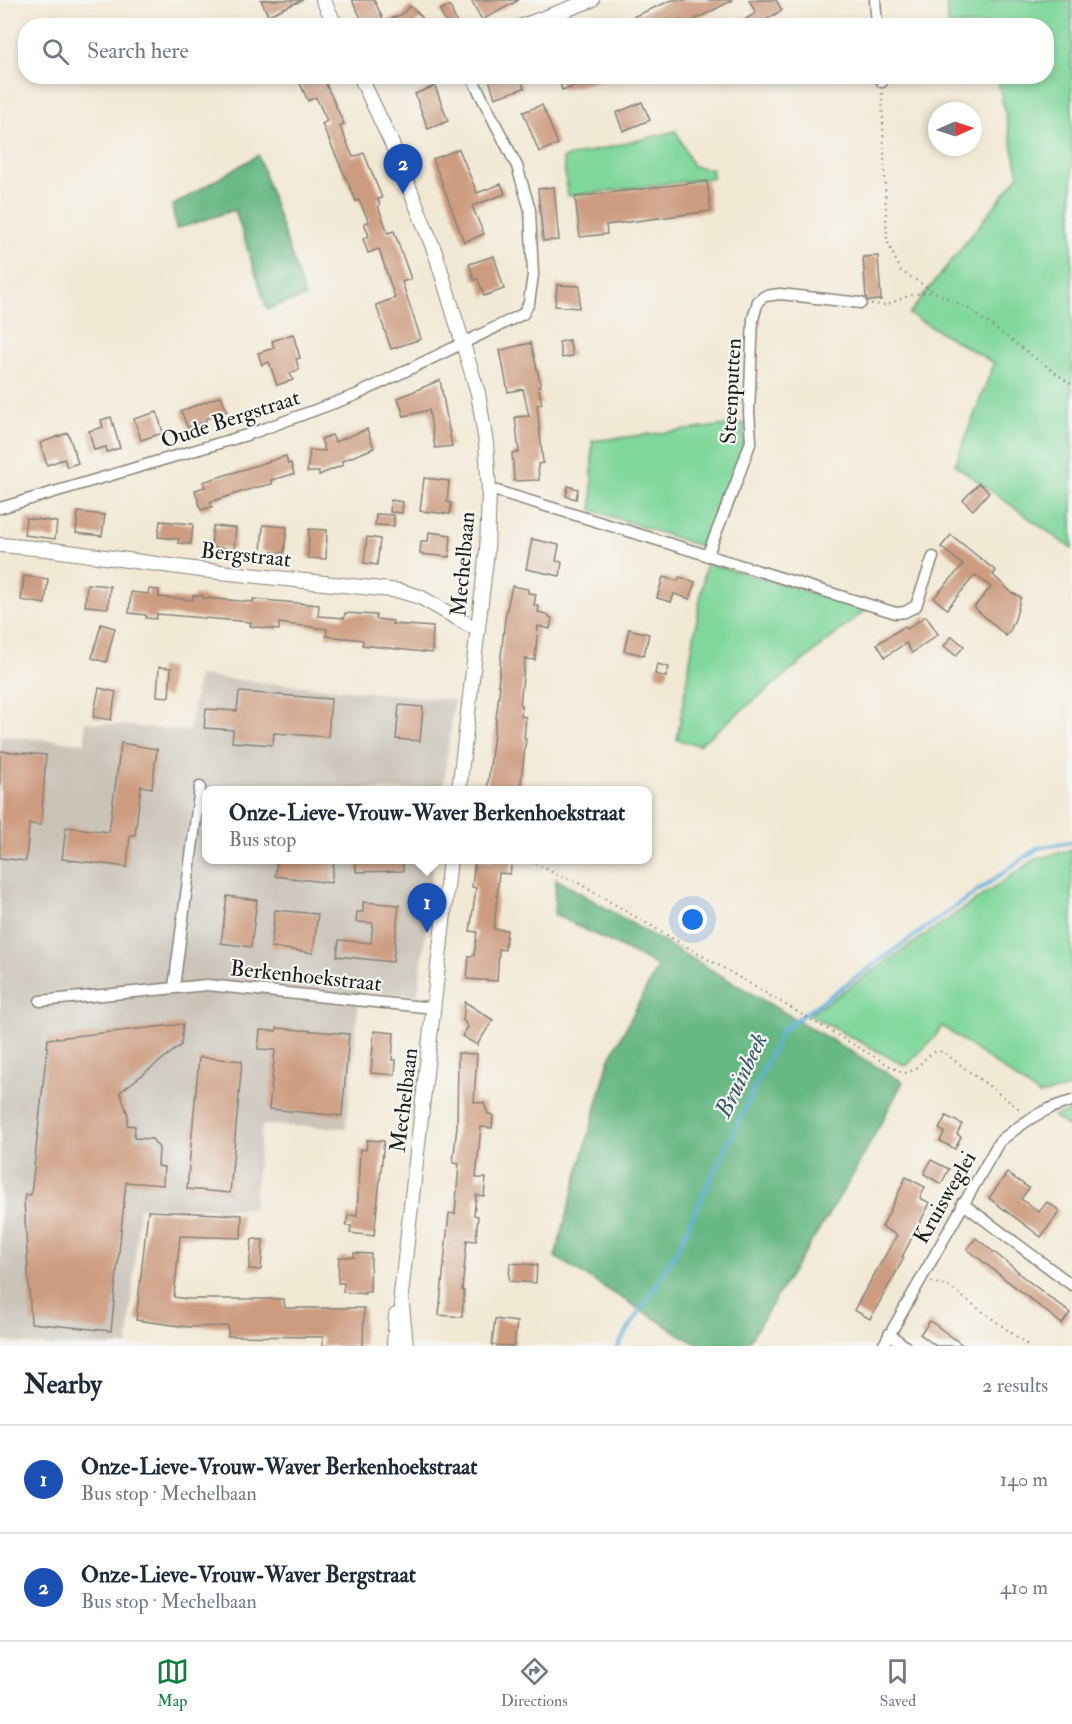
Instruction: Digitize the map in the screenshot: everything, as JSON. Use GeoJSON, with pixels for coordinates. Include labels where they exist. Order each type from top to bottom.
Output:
{"type":"FeatureCollection","features":[{"type":"Feature","properties":{"kind":"street"},"geometry":{"type":"LineString","coordinates":[[323,0],[332,18]]}},
{"type":"Feature","properties":{"kind":"street"},"geometry":{"type":"LineString","coordinates":[[544,18],[592,0]]}},
{"type":"Feature","properties":{"kind":"street"},"geometry":{"type":"LineString","coordinates":[[875,0],[876,18]]}},
{"type":"Feature","properties":{"kind":"street","name":"Mechelbaan"},"geometry":{"type":"LineString","coordinates":[[367,84],[436,255],[464,343],[483,419],[489,468],[487,551],[459,786]]}},
{"type":"Feature","properties":{"kind":"street"},"geometry":{"type":"LineString","coordinates":[[464,343],[522,314],[529,303],[533,275],[530,210],[517,166],[475,84]]}},
{"type":"Feature","properties":{"kind":"street","name":"Steenputten"},"geometry":{"type":"LineString","coordinates":[[706,556],[751,441],[749,412],[753,319],[758,301],[765,296],[780,294],[861,303]]}},
{"type":"Feature","properties":{"kind":"street","name":"Oude Bergstraat"},"geometry":{"type":"LineString","coordinates":[[0,508],[250,434],[356,394],[464,343]]}},
{"type":"Feature","properties":{"kind":"street"},"geometry":{"type":"LineString","coordinates":[[489,491],[800,582],[896,613],[905,612],[916,606],[933,557]]}},
{"type":"Feature","properties":{"kind":"street","name":"Bergstraat"},"geometry":{"type":"LineString","coordinates":[[0,545],[201,570],[400,591],[420,597],[478,630]]}},
{"type":"Feature","properties":{"kind":"street"},"geometry":{"type":"LineString","coordinates":[[174,987],[200,787]]}},
{"type":"Feature","properties":{"kind":"street","name":"Mechelbaan"},"geometry":{"type":"LineString","coordinates":[[406,1346],[401,1295],[450,864]]}},
{"type":"Feature","properties":{"kind":"street","name":"Berkenhoekstraat"},"geometry":{"type":"LineString","coordinates":[[40,1001],[207,985],[434,1008]]}},
{"type":"Feature","properties":{"kind":"street","name":"Kruisweglei"},"geometry":{"type":"LineString","coordinates":[[883,1346],[962,1203],[999,1142],[1028,1118],[1056,1105],[1072,1101]]}},
{"type":"Feature","properties":{"kind":"street"},"geometry":{"type":"LineString","coordinates":[[962,1203],[1072,1285]]}},
{"type":"Feature","properties":{"kind":"street"},"geometry":{"type":"LineString","coordinates":[[394,1346],[396,1317],[401,1295]]}},
{"type":"Feature","properties":{"kind":"street"},"geometry":{"type":"LineString","coordinates":[[889,1334],[905,1346]]}},
{"type":"Feature","properties":{"kind":"path"},"geometry":{"type":"LineString","coordinates":[[882,84],[887,241],[901,271],[934,292],[969,309],[1072,385]]}},
{"type":"Feature","properties":{"kind":"path"},"geometry":{"type":"LineString","coordinates":[[861,303],[886,305],[913,294],[934,292]]}},
{"type":"Feature","properties":{"kind":"path"},"geometry":{"type":"LineString","coordinates":[[537,864],[559,876],[573,880],[902,1073],[914,1070],[932,1052],[937,1050],[943,1052],[1022,1111],[1028,1118]]}},
{"type":"Feature","properties":{"kind":"path"},"geometry":{"type":"LineString","coordinates":[[920,1280],[948,1286],[1029,1346]]}},
{"type":"Feature","properties":{"kind":"shaded area"},"geometry":{"type":"Polygon","coordinates":[[[198,676],[454,700],[443,786],[202,786],[202,864],[434,864],[418,995],[360,991],[346,1128],[262,1125],[253,1209],[139,1207],[128,1346],[47,1346],[0,1341],[0,736],[85,743],[85,722],[189,731],[198,676]]]}},
{"type":"Feature","properties":{"kind":"green space"},"geometry":{"type":"Polygon","coordinates":[[[946,0],[1072,0],[1072,549],[955,465],[994,363],[909,314],[1019,175],[999,84],[1054,84],[1054,18],[947,18],[946,0]]]}},
{"type":"Feature","properties":{"kind":"green space"},"geometry":{"type":"Polygon","coordinates":[[[676,131],[693,166],[712,169],[713,178],[568,196],[563,158],[676,131]]]}},
{"type":"Feature","properties":{"kind":"green space"},"geometry":{"type":"Polygon","coordinates":[[[258,155],[305,297],[267,309],[235,210],[176,229],[172,206],[258,155]]]}},
{"type":"Feature","properties":{"kind":"green space"},"geometry":{"type":"Polygon","coordinates":[[[745,423],[743,447],[703,547],[592,510],[592,441],[745,423]]]}},
{"type":"Feature","properties":{"kind":"green space"},"geometry":{"type":"Polygon","coordinates":[[[706,563],[868,608],[699,745],[677,740],[706,563]]]}},
{"type":"Feature","properties":{"kind":"green space"},"geometry":{"type":"Polygon","coordinates":[[[1072,849],[1072,1088],[1039,1095],[942,1026],[934,1038],[906,1066],[809,1015],[1034,860],[1072,849]]]}},
{"type":"Feature","properties":{"kind":"green space"},"geometry":{"type":"Polygon","coordinates":[[[556,879],[903,1082],[850,1180],[746,1346],[699,1346],[555,1257],[609,1060],[658,966],[554,914],[556,879]]]}},
{"type":"Feature","properties":{"kind":"green space"},"geometry":{"type":"Polygon","coordinates":[[[1072,1111],[1072,1130],[1053,1116],[1072,1111]]]}},
{"type":"Feature","properties":{"kind":"building"},"geometry":{"type":"Polygon","coordinates":[[[261,0],[303,0],[268,15],[261,0]]]}},
{"type":"Feature","properties":{"kind":"building"},"geometry":{"type":"Polygon","coordinates":[[[352,0],[374,0],[383,18],[361,18],[352,0]]]}},
{"type":"Feature","properties":{"kind":"building"},"geometry":{"type":"Polygon","coordinates":[[[471,0],[519,0],[486,18],[481,18],[471,0]]]}},
{"type":"Feature","properties":{"kind":"building"},"geometry":{"type":"Polygon","coordinates":[[[672,0],[733,0],[698,18],[630,18],[672,0]]]}},
{"type":"Feature","properties":{"kind":"building"},"geometry":{"type":"Polygon","coordinates":[[[749,0],[776,0],[782,10],[770,18],[748,18],[756,13],[749,0]]]}},
{"type":"Feature","properties":{"kind":"building"},"geometry":{"type":"Polygon","coordinates":[[[410,6],[422,17],[392,18],[401,15],[410,6]]]}},
{"type":"Feature","properties":{"kind":"building"},"geometry":{"type":"Polygon","coordinates":[[[450,6],[455,18],[444,18],[440,10],[450,6]]]}},
{"type":"Feature","properties":{"kind":"building"},"geometry":{"type":"Polygon","coordinates":[[[300,84],[326,84],[344,124],[340,126],[353,157],[364,153],[382,198],[378,199],[380,205],[378,206],[388,233],[394,231],[411,279],[402,282],[421,339],[391,349],[376,305],[395,298],[379,249],[368,253],[363,239],[369,236],[364,223],[369,222],[359,200],[356,201],[322,124],[327,121],[316,97],[308,101],[300,84]]]}},
{"type":"Feature","properties":{"kind":"building"},"geometry":{"type":"Polygon","coordinates":[[[491,84],[523,84],[524,88],[495,98],[491,84]]]}},
{"type":"Feature","properties":{"kind":"building"},"geometry":{"type":"Polygon","coordinates":[[[561,84],[585,84],[562,90],[561,84]]]}},
{"type":"Feature","properties":{"kind":"building"},"geometry":{"type":"Polygon","coordinates":[[[435,86],[448,121],[428,129],[415,94],[435,86]]]}},
{"type":"Feature","properties":{"kind":"building"},"geometry":{"type":"Polygon","coordinates":[[[642,102],[650,120],[623,131],[616,113],[642,102]]]}},
{"type":"Feature","properties":{"kind":"building"},"geometry":{"type":"Polygon","coordinates":[[[542,105],[558,144],[539,152],[523,112],[542,105]]]}},
{"type":"Feature","properties":{"kind":"building"},"geometry":{"type":"Polygon","coordinates":[[[459,149],[477,193],[501,184],[505,194],[472,206],[484,234],[464,242],[433,159],[459,149]]]}},
{"type":"Feature","properties":{"kind":"building"},"geometry":{"type":"Polygon","coordinates":[[[707,181],[711,211],[606,225],[607,234],[580,237],[575,197],[707,181]]]}},
{"type":"Feature","properties":{"kind":"building"},"geometry":{"type":"Polygon","coordinates":[[[554,187],[559,240],[543,241],[538,189],[554,187]]]}},
{"type":"Feature","properties":{"kind":"building"},"geometry":{"type":"Polygon","coordinates":[[[494,256],[504,289],[484,296],[478,279],[474,280],[469,264],[494,256]]]}},
{"type":"Feature","properties":{"kind":"building"},"geometry":{"type":"Polygon","coordinates":[[[878,256],[881,300],[868,301],[863,257],[878,256]]]}},
{"type":"Feature","properties":{"kind":"building"},"geometry":{"type":"Polygon","coordinates":[[[557,285],[580,286],[579,308],[555,306],[557,285]]]}},
{"type":"Feature","properties":{"kind":"building"},"geometry":{"type":"Polygon","coordinates":[[[293,334],[300,358],[296,359],[299,370],[290,373],[293,380],[277,385],[269,362],[262,365],[258,353],[274,348],[272,341],[293,334]]]}},
{"type":"Feature","properties":{"kind":"building"},"geometry":{"type":"Polygon","coordinates":[[[569,340],[573,356],[562,358],[559,342],[569,340]]]}},
{"type":"Feature","properties":{"kind":"building"},"geometry":{"type":"Polygon","coordinates":[[[531,343],[541,386],[538,386],[542,404],[537,405],[543,463],[538,464],[539,480],[514,481],[512,453],[519,452],[515,417],[529,416],[523,389],[508,392],[500,350],[531,343]]]}},
{"type":"Feature","properties":{"kind":"building"},"geometry":{"type":"Polygon","coordinates":[[[440,380],[452,446],[435,448],[429,410],[404,416],[398,398],[440,380]]]}},
{"type":"Feature","properties":{"kind":"building"},"geometry":{"type":"Polygon","coordinates":[[[221,396],[227,411],[188,428],[181,411],[221,396]]]}},
{"type":"Feature","properties":{"kind":"building"},"geometry":{"type":"Polygon","coordinates":[[[157,412],[163,433],[141,440],[134,419],[157,412]]]}},
{"type":"Feature","properties":{"kind":"building"},"geometry":{"type":"Polygon","coordinates":[[[111,417],[120,448],[107,452],[106,447],[94,450],[89,431],[103,427],[101,420],[111,417]]]}},
{"type":"Feature","properties":{"kind":"building"},"geometry":{"type":"Polygon","coordinates":[[[367,429],[374,448],[342,461],[343,465],[319,475],[319,472],[307,472],[310,450],[325,451],[321,439],[332,435],[335,442],[367,429]]]}},
{"type":"Feature","properties":{"kind":"building"},"geometry":{"type":"Polygon","coordinates":[[[68,433],[78,463],[67,467],[64,459],[47,465],[40,443],[68,433]]]}},
{"type":"Feature","properties":{"kind":"building"},"geometry":{"type":"Polygon","coordinates":[[[286,456],[294,474],[271,480],[272,484],[210,502],[212,507],[201,510],[195,490],[205,487],[203,482],[286,456]]]}},
{"type":"Feature","properties":{"kind":"building"},"geometry":{"type":"Polygon","coordinates":[[[424,478],[449,481],[447,502],[451,503],[450,514],[420,511],[424,478]]]}},
{"type":"Feature","properties":{"kind":"building"},"geometry":{"type":"Polygon","coordinates":[[[979,483],[989,492],[973,510],[963,500],[979,483]]]}},
{"type":"Feature","properties":{"kind":"building"},"geometry":{"type":"Polygon","coordinates":[[[568,486],[578,489],[576,499],[566,496],[568,486]]]}},
{"type":"Feature","properties":{"kind":"building"},"geometry":{"type":"Polygon","coordinates":[[[391,500],[403,502],[402,513],[390,512],[391,500]]]}},
{"type":"Feature","properties":{"kind":"building"},"geometry":{"type":"Polygon","coordinates":[[[78,512],[105,515],[102,536],[76,533],[78,512]]]}},
{"type":"Feature","properties":{"kind":"building"},"geometry":{"type":"Polygon","coordinates":[[[376,514],[394,515],[394,526],[375,525],[376,514]]]}},
{"type":"Feature","properties":{"kind":"building"},"geometry":{"type":"Polygon","coordinates":[[[26,518],[57,522],[55,539],[24,535],[26,518]]]}},
{"type":"Feature","properties":{"kind":"building"},"geometry":{"type":"Polygon","coordinates":[[[160,521],[193,524],[191,544],[178,543],[179,539],[158,537],[160,521]]]}},
{"type":"Feature","properties":{"kind":"building"},"geometry":{"type":"Polygon","coordinates":[[[263,525],[287,527],[284,553],[261,551],[263,525]]]}},
{"type":"Feature","properties":{"kind":"building"},"geometry":{"type":"Polygon","coordinates":[[[213,526],[236,528],[234,549],[211,547],[213,526]]]}},
{"type":"Feature","properties":{"kind":"building"},"geometry":{"type":"Polygon","coordinates":[[[309,529],[327,530],[326,559],[308,558],[309,529]]]}},
{"type":"Feature","properties":{"kind":"building"},"geometry":{"type":"Polygon","coordinates":[[[429,532],[451,535],[449,557],[420,554],[421,541],[428,541],[429,532]]]}},
{"type":"Feature","properties":{"kind":"building"},"geometry":{"type":"Polygon","coordinates":[[[951,535],[996,571],[993,575],[1012,593],[1021,597],[1015,619],[1006,636],[974,607],[991,587],[975,575],[947,609],[934,598],[963,565],[941,547],[951,535]]]}},
{"type":"Feature","properties":{"kind":"building"},"geometry":{"type":"Polygon","coordinates":[[[367,537],[380,539],[377,565],[364,563],[367,537]]]}},
{"type":"Feature","properties":{"kind":"building"},"geometry":{"type":"Polygon","coordinates":[[[532,539],[559,545],[556,561],[562,562],[560,576],[526,569],[532,539]]]}},
{"type":"Feature","properties":{"kind":"building"},"geometry":{"type":"Polygon","coordinates":[[[24,576],[48,579],[45,604],[21,600],[24,576]]]}},
{"type":"Feature","properties":{"kind":"building"},"geometry":{"type":"Polygon","coordinates":[[[663,577],[678,581],[679,577],[695,582],[690,599],[674,594],[671,602],[657,598],[663,577]]]}},
{"type":"Feature","properties":{"kind":"building"},"geometry":{"type":"Polygon","coordinates":[[[87,584],[110,586],[108,608],[85,606],[87,584]]]}},
{"type":"Feature","properties":{"kind":"building"},"geometry":{"type":"Polygon","coordinates":[[[512,586],[528,589],[528,593],[536,594],[534,605],[539,607],[538,612],[552,618],[550,629],[538,626],[535,660],[525,659],[520,705],[522,705],[521,716],[526,717],[524,739],[526,739],[520,786],[488,786],[500,686],[498,685],[505,618],[512,586]]]}},
{"type":"Feature","properties":{"kind":"building"},"geometry":{"type":"Polygon","coordinates":[[[149,589],[159,590],[159,597],[193,600],[193,595],[203,596],[203,598],[253,602],[253,599],[319,605],[318,616],[344,618],[345,613],[376,615],[376,619],[393,621],[392,624],[433,627],[432,653],[362,645],[363,640],[326,636],[327,629],[279,623],[279,630],[250,626],[251,622],[157,614],[156,619],[129,613],[131,592],[148,594],[149,589]]]}},
{"type":"Feature","properties":{"kind":"building"},"geometry":{"type":"Polygon","coordinates":[[[926,616],[938,634],[912,653],[906,643],[885,657],[877,644],[905,626],[907,629],[926,616]]]}},
{"type":"Feature","properties":{"kind":"building"},"geometry":{"type":"Polygon","coordinates":[[[101,624],[115,628],[106,662],[92,658],[101,624]]]}},
{"type":"Feature","properties":{"kind":"building"},"geometry":{"type":"Polygon","coordinates":[[[629,629],[649,634],[644,655],[624,651],[629,629]]]}},
{"type":"Feature","properties":{"kind":"building"},"geometry":{"type":"Polygon","coordinates":[[[952,636],[964,646],[956,656],[944,646],[952,636]]]}},
{"type":"Feature","properties":{"kind":"building"},"geometry":{"type":"Polygon","coordinates":[[[657,664],[669,667],[666,677],[655,674],[657,664]]]}},
{"type":"Feature","properties":{"kind":"building"},"geometry":{"type":"Polygon","coordinates":[[[159,667],[171,668],[169,697],[157,696],[159,667]]]}},
{"type":"Feature","properties":{"kind":"building"},"geometry":{"type":"Polygon","coordinates":[[[99,688],[116,692],[111,720],[93,717],[99,688]]]}},
{"type":"Feature","properties":{"kind":"building"},"geometry":{"type":"Polygon","coordinates":[[[239,692],[331,699],[328,737],[274,733],[273,745],[232,742],[233,730],[204,728],[206,709],[237,711],[239,692]]]}},
{"type":"Feature","properties":{"kind":"building"},"geometry":{"type":"Polygon","coordinates":[[[399,705],[423,707],[420,741],[396,739],[399,705]]]}},
{"type":"Feature","properties":{"kind":"building"},"geometry":{"type":"Polygon","coordinates":[[[121,743],[157,749],[152,788],[141,786],[135,835],[130,835],[127,867],[62,859],[66,827],[109,832],[121,743]]]}},
{"type":"Feature","properties":{"kind":"building"},"geometry":{"type":"Polygon","coordinates":[[[0,751],[46,755],[41,825],[29,824],[26,861],[0,858],[0,751]]]}},
{"type":"Feature","properties":{"kind":"building"},"geometry":{"type":"Polygon","coordinates":[[[276,864],[333,864],[331,883],[275,876],[276,864]]]}},
{"type":"Feature","properties":{"kind":"building"},"geometry":{"type":"Polygon","coordinates":[[[356,864],[403,864],[403,871],[356,872],[356,864]]]}},
{"type":"Feature","properties":{"kind":"building"},"geometry":{"type":"Polygon","coordinates":[[[475,864],[511,864],[510,874],[499,873],[494,929],[507,930],[505,950],[499,949],[497,981],[467,979],[469,956],[474,956],[477,932],[470,931],[476,888],[472,887],[475,864]]]}},
{"type":"Feature","properties":{"kind":"building"},"geometry":{"type":"Polygon","coordinates":[[[227,896],[257,900],[251,947],[221,943],[227,896]]]}},
{"type":"Feature","properties":{"kind":"building"},"geometry":{"type":"Polygon","coordinates":[[[363,902],[399,905],[393,962],[337,956],[339,940],[371,943],[373,923],[356,922],[357,912],[363,912],[363,902]]]}},
{"type":"Feature","properties":{"kind":"building"},"geometry":{"type":"Polygon","coordinates":[[[275,910],[318,914],[313,953],[271,947],[275,910]]]}},
{"type":"Feature","properties":{"kind":"building"},"geometry":{"type":"Polygon","coordinates":[[[465,1002],[493,1020],[477,1045],[462,1036],[468,1027],[463,1020],[465,1002]]]}},
{"type":"Feature","properties":{"kind":"building"},"geometry":{"type":"Polygon","coordinates":[[[183,1024],[181,1045],[120,1092],[128,1115],[127,1125],[135,1126],[134,1138],[152,1139],[159,1148],[158,1166],[164,1167],[163,1185],[126,1182],[111,1331],[31,1323],[24,1200],[25,1194],[31,1195],[48,1039],[183,1024]]]}},
{"type":"Feature","properties":{"kind":"building"},"geometry":{"type":"Polygon","coordinates":[[[277,1028],[349,1034],[342,1116],[269,1109],[275,1050],[258,1049],[260,1030],[276,1031],[277,1028]]]}},
{"type":"Feature","properties":{"kind":"building"},"geometry":{"type":"Polygon","coordinates":[[[374,1031],[394,1033],[392,1060],[396,1060],[395,1075],[371,1073],[374,1031]]]}},
{"type":"Feature","properties":{"kind":"building"},"geometry":{"type":"Polygon","coordinates":[[[458,1053],[477,1054],[474,1102],[484,1103],[488,1114],[493,1115],[492,1128],[481,1127],[476,1178],[486,1178],[484,1196],[476,1195],[474,1215],[478,1216],[476,1241],[467,1240],[462,1317],[439,1315],[449,1213],[455,1214],[459,1164],[453,1163],[457,1126],[458,1053]]]}},
{"type":"Feature","properties":{"kind":"building"},"geometry":{"type":"Polygon","coordinates":[[[199,1057],[242,1061],[230,1193],[187,1189],[199,1057]]]}},
{"type":"Feature","properties":{"kind":"building"},"geometry":{"type":"Polygon","coordinates":[[[946,1116],[962,1124],[957,1134],[961,1137],[955,1149],[940,1141],[944,1132],[939,1129],[946,1116]]]}},
{"type":"Feature","properties":{"kind":"building"},"geometry":{"type":"Polygon","coordinates":[[[367,1140],[384,1141],[374,1236],[350,1233],[351,1226],[346,1226],[348,1215],[357,1216],[360,1149],[366,1150],[367,1140]]]}},
{"type":"Feature","properties":{"kind":"building"},"geometry":{"type":"Polygon","coordinates":[[[931,1160],[949,1169],[941,1184],[924,1174],[931,1160]]]}},
{"type":"Feature","properties":{"kind":"building"},"geometry":{"type":"Polygon","coordinates":[[[1007,1173],[1029,1188],[1021,1199],[1039,1212],[1047,1202],[1060,1211],[1041,1237],[989,1198],[1007,1173]]]}},
{"type":"Feature","properties":{"kind":"building"},"geometry":{"type":"Polygon","coordinates":[[[906,1177],[925,1187],[920,1198],[930,1203],[902,1257],[904,1258],[870,1319],[854,1310],[897,1235],[882,1227],[906,1177]]]}},
{"type":"Feature","properties":{"kind":"building"},"geometry":{"type":"Polygon","coordinates":[[[148,1211],[242,1215],[241,1238],[180,1236],[174,1297],[284,1299],[285,1308],[364,1308],[363,1346],[323,1346],[323,1337],[228,1336],[228,1326],[188,1327],[136,1320],[148,1211]]]}},
{"type":"Feature","properties":{"kind":"building"},"geometry":{"type":"Polygon","coordinates":[[[976,1238],[1070,1313],[1062,1324],[967,1249],[976,1238]]]}},
{"type":"Feature","properties":{"kind":"building"},"geometry":{"type":"Polygon","coordinates":[[[252,1239],[263,1240],[261,1270],[249,1269],[252,1239]]]}},
{"type":"Feature","properties":{"kind":"building"},"geometry":{"type":"Polygon","coordinates":[[[354,1253],[371,1254],[370,1292],[365,1291],[365,1294],[343,1292],[344,1283],[338,1283],[339,1257],[354,1257],[354,1253]]]}},
{"type":"Feature","properties":{"kind":"building"},"geometry":{"type":"Polygon","coordinates":[[[510,1263],[537,1265],[536,1283],[509,1281],[510,1263]]]}},
{"type":"Feature","properties":{"kind":"building"},"geometry":{"type":"Polygon","coordinates":[[[495,1319],[517,1322],[514,1346],[492,1345],[495,1319]]]}},
{"type":"Feature","properties":{"kind":"building"},"geometry":{"type":"Polygon","coordinates":[[[930,1321],[964,1346],[936,1346],[920,1334],[930,1321]]]}},
{"type":"Feature","properties":{"kind":"waterway","name":"Bruinbeek"},"geometry":{"type":"LineString","coordinates":[[618,1346],[675,1254],[782,1030],[1038,848],[1072,842]]}},
{"type":"Feature","properties":{"kind":"place","name":"Onze-Lieve-Vrouw-Waver Bergstraat"},"geometry":{"type":"Point","coordinates":[403,194]}},
{"type":"Feature","properties":{"kind":"place","name":"Onze-Lieve-Vrouw-Waver Berkenhoekstraat"},"geometry":{"type":"Point","coordinates":[427,933]}}]}
